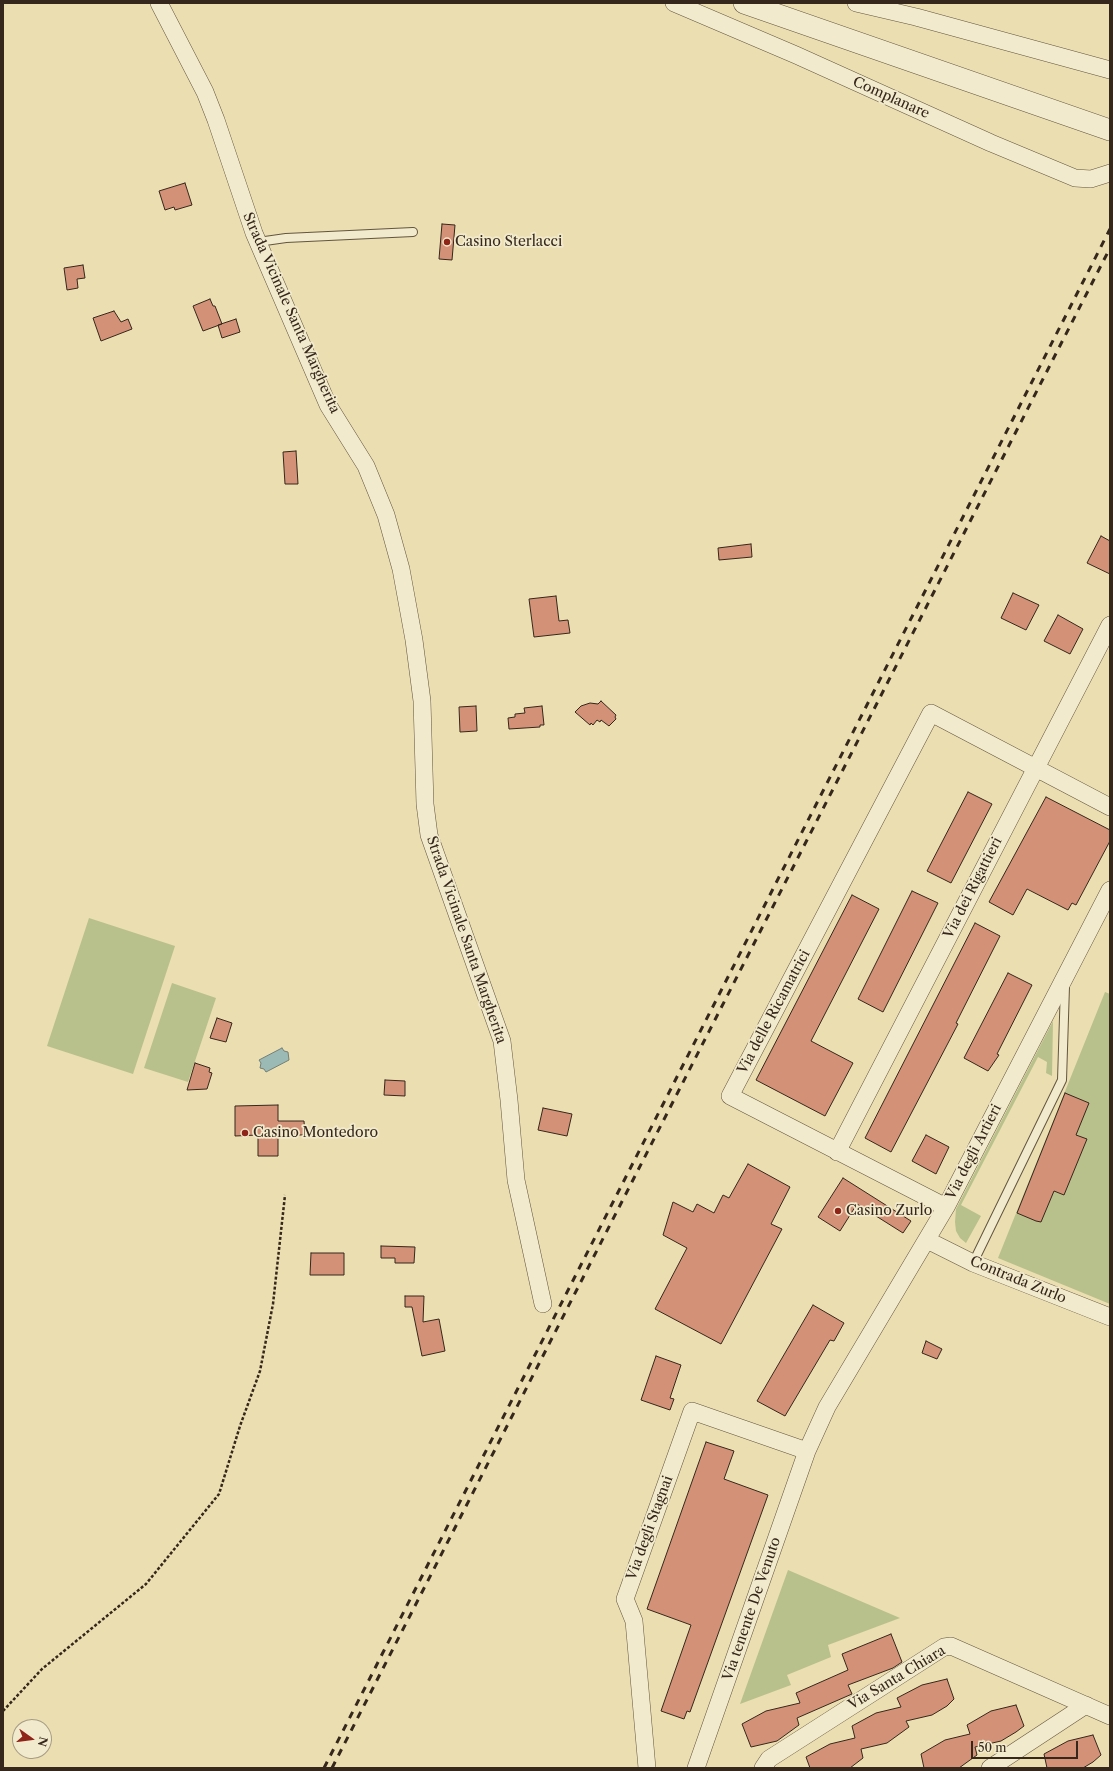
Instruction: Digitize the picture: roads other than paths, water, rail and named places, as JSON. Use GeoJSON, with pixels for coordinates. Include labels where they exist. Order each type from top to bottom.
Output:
{"type":"FeatureCollection","features":[{"type":"Feature","properties":{"kind":"street","name":"Strada Vicinale Santa Margherita"},"geometry":{"type":"LineString","coordinates":[[159,3],[204,92],[258,242],[328,405],[366,466],[386,516],[401,570],[414,640],[422,701],[426,804],[429,835],[502,1041],[516,1180],[543,1304]]}},
{"type":"Feature","properties":{"kind":"street","name":"Complanare"},"geometry":{"type":"LineString","coordinates":[[674,3],[796,55],[991,143],[1069,175],[1091,179],[1110,173]]}},
{"type":"Feature","properties":{"kind":"street"},"geometry":{"type":"LineString","coordinates":[[744,3],[1110,130]]}},
{"type":"Feature","properties":{"kind":"street"},"geometry":{"type":"LineString","coordinates":[[856,3],[916,17],[1110,70]]}},
{"type":"Feature","properties":{"kind":"street","name":"Via dei Rigattieri"},"geometry":{"type":"LineString","coordinates":[[837,1152],[1110,625]]}},
{"type":"Feature","properties":{"kind":"street","name":"Via delle Ricamatrici"},"geometry":{"type":"LineString","coordinates":[[946,1207],[730,1096],[931,713],[1035,768]]}},
{"type":"Feature","properties":{"kind":"street"},"geometry":{"type":"LineString","coordinates":[[1035,768],[1110,807]]}},
{"type":"Feature","properties":{"kind":"street","name":"Via degli Artieri"},"geometry":{"type":"LineString","coordinates":[[807,1451],[827,1407],[946,1207],[1110,890]]}},
{"type":"Feature","properties":{"kind":"street","name":"Contrada Zurlo"},"geometry":{"type":"LineString","coordinates":[[927,1240],[973,1263],[1110,1317]]}},
{"type":"Feature","properties":{"kind":"street","name":"Via degli Stagnai"},"geometry":{"type":"LineString","coordinates":[[647,1768],[634,1621],[625,1599],[692,1411],[807,1451]]}},
{"type":"Feature","properties":{"kind":"street","name":"Via tenente De Venuto"},"geometry":{"type":"LineString","coordinates":[[696,1768],[807,1451]]}},
{"type":"Feature","properties":{"kind":"street","name":"Via Santa Chiara"},"geometry":{"type":"LineString","coordinates":[[763,1768],[769,1759],[944,1646],[952,1646],[1110,1716]]}},
{"type":"Feature","properties":{"kind":"street"},"geometry":{"type":"LineString","coordinates":[[990,1768],[1086,1705]]}},
{"type":"Feature","properties":{"kind":"lane"},"geometry":{"type":"LineString","coordinates":[[258,242],[286,238],[413,232]]}},
{"type":"Feature","properties":{"kind":"lane"},"geometry":{"type":"LineString","coordinates":[[973,1263],[1062,1080],[1065,976]]}},
{"type":"Feature","properties":{"kind":"water"},"geometry":{"type":"Polygon","coordinates":[[[282,1048],[284,1051],[288,1052],[289,1060],[266,1072],[264,1069],[260,1068],[261,1063],[259,1060],[282,1048]]]}},
{"type":"Feature","properties":{"kind":"railway"},"geometry":{"type":"LineString","coordinates":[[324,1768],[1110,229]]}},
{"type":"Feature","properties":{"kind":"railway"},"geometry":{"type":"LineString","coordinates":[[332,1768],[1110,248]]}},
{"type":"Feature","properties":{"kind":"place","name":"Casino Sterlacci"},"geometry":{"type":"Point","coordinates":[447,242]}},
{"type":"Feature","properties":{"kind":"place","name":"Casino Montedoro"},"geometry":{"type":"Point","coordinates":[245,1133]}},
{"type":"Feature","properties":{"kind":"place","name":"Casino Zurlo"},"geometry":{"type":"Point","coordinates":[838,1211]}}]}
